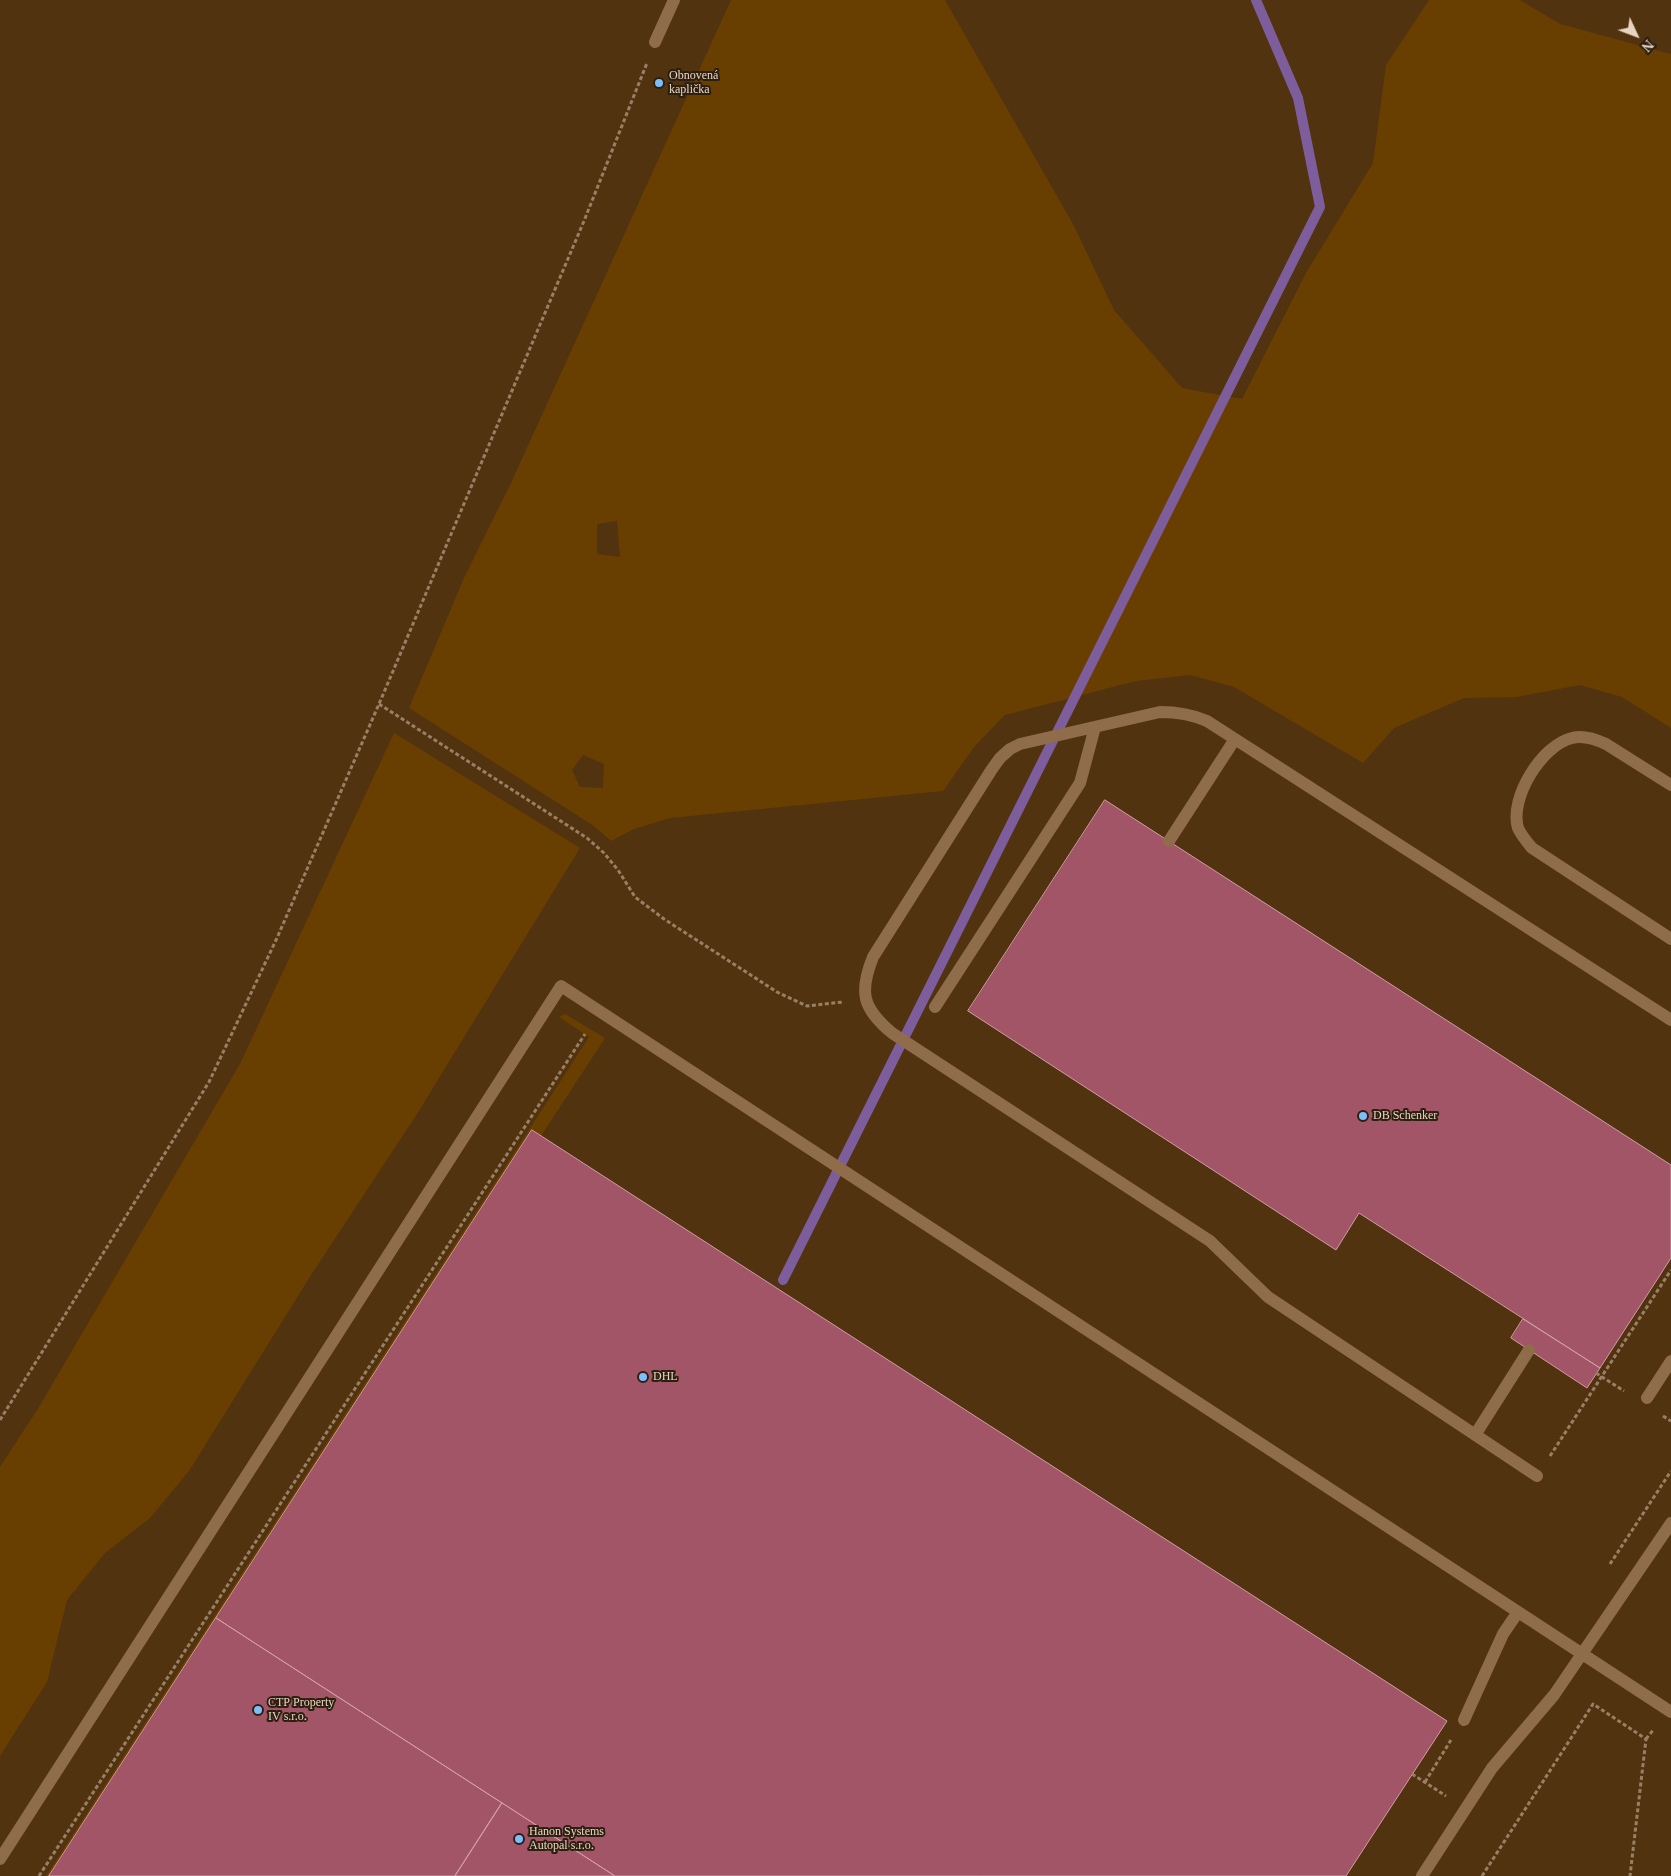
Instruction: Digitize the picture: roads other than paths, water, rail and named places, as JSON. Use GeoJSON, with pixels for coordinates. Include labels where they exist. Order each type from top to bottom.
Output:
{"type":"FeatureCollection","features":[{"type":"Feature","properties":{"kind":"street"},"geometry":{"type":"LineString","coordinates":[[655,42],[674,0]]}},
{"type":"Feature","properties":{"kind":"street"},"geometry":{"type":"LineString","coordinates":[[1537,1476],[1268,1297],[1210,1241],[892,1033],[876,1020],[866,999],[865,978],[872,957],[1000,758],[1010,749],[1025,742],[1095,726],[1160,712],[1178,712],[1194,715],[1207,721],[1671,1020]]}},
{"type":"Feature","properties":{"kind":"street"},"geometry":{"type":"LineString","coordinates":[[935,1007],[1080,783],[1095,726]]}},
{"type":"Feature","properties":{"kind":"street"},"geometry":{"type":"LineString","coordinates":[[1671,785],[1601,742],[1585,737],[1574,737],[1554,746],[1542,759],[1524,786],[1516,811],[1518,829],[1532,848],[1671,939]]}},
{"type":"Feature","properties":{"kind":"street"},"geometry":{"type":"LineString","coordinates":[[1169,841],[1235,739]]}},
{"type":"Feature","properties":{"kind":"street"},"geometry":{"type":"LineString","coordinates":[[0,1859],[561,986],[1671,1712]]}},
{"type":"Feature","properties":{"kind":"street"},"geometry":{"type":"LineString","coordinates":[[1475,1434],[1529,1350]]}},
{"type":"Feature","properties":{"kind":"street"},"geometry":{"type":"LineString","coordinates":[[1647,1398],[1671,1360]]}},
{"type":"Feature","properties":{"kind":"street"},"geometry":{"type":"LineString","coordinates":[[1422,1876],[1492,1768],[1554,1695],[1671,1522]]}},
{"type":"Feature","properties":{"kind":"street"},"geometry":{"type":"LineString","coordinates":[[1464,1720],[1503,1634],[1518,1612]]}},
{"type":"Feature","properties":{"kind":"waterway"},"geometry":{"type":"LineString","coordinates":[[783,1280],[1320,207],[1298,98],[1256,0]]}},
{"type":"Feature","properties":{"kind":"place","name":"Obnovená kaplička"},"geometry":{"type":"Point","coordinates":[659,83]}},
{"type":"Feature","properties":{"kind":"place","name":"DB Schenker"},"geometry":{"type":"Point","coordinates":[1363,1116]}},
{"type":"Feature","properties":{"kind":"place","name":"DHL"},"geometry":{"type":"Point","coordinates":[643,1377]}},
{"type":"Feature","properties":{"kind":"place","name":"CTP Property IV s.r.o."},"geometry":{"type":"Point","coordinates":[258,1710]}},
{"type":"Feature","properties":{"kind":"place","name":"Hanon Systems Autopal s.r.o."},"geometry":{"type":"Point","coordinates":[519,1839]}}]}
